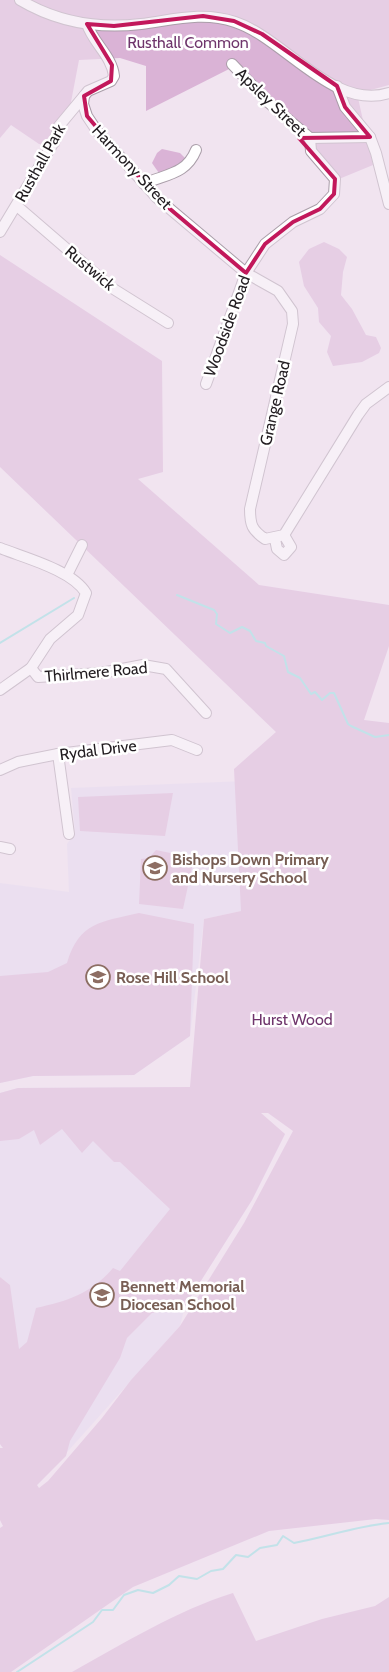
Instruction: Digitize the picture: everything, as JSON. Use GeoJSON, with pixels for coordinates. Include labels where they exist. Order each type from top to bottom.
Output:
{"type":"FeatureCollection","features":[{"type":"Feature","properties":{"kind":"street"},"geometry":{"type":"LineString","coordinates":[[20,0],[59,18],[87,24],[114,26],[203,16],[234,21],[262,34],[337,86],[355,94],[368,96],[388,94]]}},
{"type":"Feature","properties":{"kind":"street"},"geometry":{"type":"LineString","coordinates":[[84,96],[88,91],[111,81],[114,76],[112,65],[90,33],[87,24]]}},
{"type":"Feature","properties":{"kind":"street","name":"Apsley Street"},"geometry":{"type":"LineString","coordinates":[[232,64],[268,103],[310,138],[370,137]]}},
{"type":"Feature","properties":{"kind":"street"},"geometry":{"type":"LineString","coordinates":[[337,86],[344,107],[370,137],[389,204]]}},
{"type":"Feature","properties":{"kind":"street","name":"Harmony Street"},"geometry":{"type":"LineString","coordinates":[[84,96],[83,104],[86,116],[144,184],[243,270]]}},
{"type":"Feature","properties":{"kind":"street","name":"Rusthall Park"},"geometry":{"type":"LineString","coordinates":[[0,232],[54,142],[59,126],[84,96]]}},
{"type":"Feature","properties":{"kind":"street","name":"Woodside Road"},"geometry":{"type":"LineString","coordinates":[[206,384],[243,270],[265,244],[292,222],[320,209],[334,194],[335,179],[311,151],[310,138]]}},
{"type":"Feature","properties":{"kind":"street"},"geometry":{"type":"LineString","coordinates":[[144,184],[181,171],[190,163],[196,150]]}},
{"type":"Feature","properties":{"kind":"street","name":"Rustwick"},"geometry":{"type":"LineString","coordinates":[[17,206],[112,288],[168,323]]}},
{"type":"Feature","properties":{"kind":"street","name":"Grange Road"},"geometry":{"type":"LineString","coordinates":[[243,270],[278,291],[292,312],[293,324],[250,509],[250,523],[254,531],[265,539],[280,537],[358,415],[366,404],[389,387]]}},
{"type":"Feature","properties":{"kind":"street"},"geometry":{"type":"LineString","coordinates":[[67,576],[82,545]]}},
{"type":"Feature","properties":{"kind":"street"},"geometry":{"type":"LineString","coordinates":[[0,548],[67,576],[80,584],[86,593],[78,614],[50,639],[31,668],[0,690]]}},
{"type":"Feature","properties":{"kind":"street","name":"Thirlmere Road"},"geometry":{"type":"LineString","coordinates":[[31,668],[38,677],[101,673],[143,665],[166,669],[206,712]]}},
{"type":"Feature","properties":{"kind":"street","name":"Rydal Drive"},"geometry":{"type":"LineString","coordinates":[[0,770],[18,762],[58,754],[172,740],[197,750]]}},
{"type":"Feature","properties":{"kind":"street"},"geometry":{"type":"LineString","coordinates":[[58,754],[69,834]]}},
{"type":"Feature","properties":{"kind":"highlighted area"},"geometry":{"type":"Polygon","coordinates":[[[203,16],[234,21],[262,34],[337,86],[345,107],[370,137],[299,138],[335,179],[334,194],[320,209],[293,222],[265,244],[246,273],[157,198],[87,116],[84,96],[111,81],[112,65],[87,24],[114,26],[203,16]]]}},
{"type":"Feature","properties":{"kind":"shaded area","name":"Rose Hill School"},"geometry":{"type":"Polygon","coordinates":[[[246,781],[241,911],[204,919],[190,1036],[134,1075],[33,1076],[0,1083],[0,883],[69,892],[67,844],[75,833],[71,788],[246,781]]]}},
{"type":"Feature","properties":{"kind":"shaded area","name":"Bennett Memorial Diocesan School"},"geometry":{"type":"Polygon","coordinates":[[[221,1087],[285,1134],[252,1200],[185,1306],[180,1326],[34,1489],[0,1444],[0,1367],[10,1285],[0,1277],[0,1093],[18,1088],[221,1087]]]}},
{"type":"Feature","properties":{"kind":"green space","name":"Rusthall Common"},"geometry":{"type":"Polygon","coordinates":[[[0,0],[389,0],[389,85],[367,91],[356,89],[373,165],[339,179],[235,66],[146,111],[146,66],[120,58],[79,60],[67,123],[59,147],[39,144],[11,125],[0,138],[0,0]]]}},
{"type":"Feature","properties":{"kind":"green space"},"geometry":{"type":"Polygon","coordinates":[[[162,149],[180,153],[188,161],[161,176],[152,163],[157,153],[162,149]]]}},
{"type":"Feature","properties":{"kind":"green space"},"geometry":{"type":"Polygon","coordinates":[[[324,242],[339,249],[347,257],[343,272],[341,295],[352,309],[366,335],[376,337],[381,348],[379,353],[362,362],[333,366],[327,352],[331,336],[319,322],[318,308],[304,286],[299,262],[309,249],[324,242]]]}},
{"type":"Feature","properties":{"kind":"green space","name":"Hurst Wood"},"geometry":{"type":"Polygon","coordinates":[[[0,255],[162,361],[163,472],[138,479],[259,585],[389,605],[389,646],[364,720],[389,723],[389,1520],[376,1519],[269,1531],[133,1587],[11,1672],[0,1672],[0,1528],[3,1526],[0,1520],[0,1448],[3,1448],[0,1444],[0,1277],[10,1285],[19,1349],[27,1342],[36,1308],[79,1295],[97,1284],[113,1268],[120,1271],[170,1209],[120,1162],[114,1162],[93,1141],[82,1153],[62,1129],[40,1145],[34,1130],[19,1139],[0,1141],[0,1093],[18,1088],[190,1087],[204,919],[241,911],[234,769],[276,732],[0,467],[0,255]],[[261,1113],[285,1134],[252,1200],[185,1306],[152,1313],[127,1338],[120,1358],[70,1441],[66,1456],[37,1485],[39,1488],[48,1481],[102,1418],[131,1380],[180,1326],[244,1223],[293,1131],[268,1113],[261,1113]]]}},
{"type":"Feature","properties":{"kind":"green space"},"geometry":{"type":"Polygon","coordinates":[[[173,793],[165,836],[80,831],[78,797],[173,793]]]}},
{"type":"Feature","properties":{"kind":"green space"},"geometry":{"type":"Polygon","coordinates":[[[156,850],[194,858],[183,909],[139,904],[141,859],[149,858],[156,850]]]}},
{"type":"Feature","properties":{"kind":"green space","name":"Rose Hill School"},"geometry":{"type":"Polygon","coordinates":[[[139,913],[194,924],[190,1036],[134,1075],[33,1076],[0,1083],[0,976],[48,972],[67,963],[78,939],[93,926],[139,913]]]}},
{"type":"Feature","properties":{"kind":"green space"},"geometry":{"type":"Polygon","coordinates":[[[233,1593],[256,1641],[322,1619],[375,1606],[389,1597],[389,1672],[72,1672],[171,1618],[233,1593]]]}},
{"type":"Feature","properties":{"kind":"waterway"},"geometry":{"type":"LineString","coordinates":[[177,595],[214,610],[217,614],[216,624],[230,633],[242,627],[250,631],[256,641],[265,643],[266,646],[284,656],[288,672],[300,678],[311,694],[315,692],[322,700],[330,693],[334,693],[348,724],[351,726],[375,737],[389,735]]}},
{"type":"Feature","properties":{"kind":"waterway"},"geometry":{"type":"LineString","coordinates":[[0,643],[74,598]]}},
{"type":"Feature","properties":{"kind":"waterway"},"geometry":{"type":"LineString","coordinates":[[17,1672],[93,1622],[102,1610],[113,1610],[124,1595],[138,1590],[153,1593],[169,1585],[179,1576],[197,1579],[211,1571],[223,1569],[236,1555],[248,1557],[260,1548],[277,1545],[283,1536],[294,1543],[389,1523]]}},
{"type":"Feature","properties":{"kind":"place","name":"Bishops Down Primary and Nursery School"},"geometry":{"type":"Point","coordinates":[155,868]}},
{"type":"Feature","properties":{"kind":"place","name":"Rose Hill School"},"geometry":{"type":"Point","coordinates":[98,977]}},
{"type":"Feature","properties":{"kind":"place","name":"Bennett Memorial Diocesan School"},"geometry":{"type":"Point","coordinates":[102,1295]}}]}
